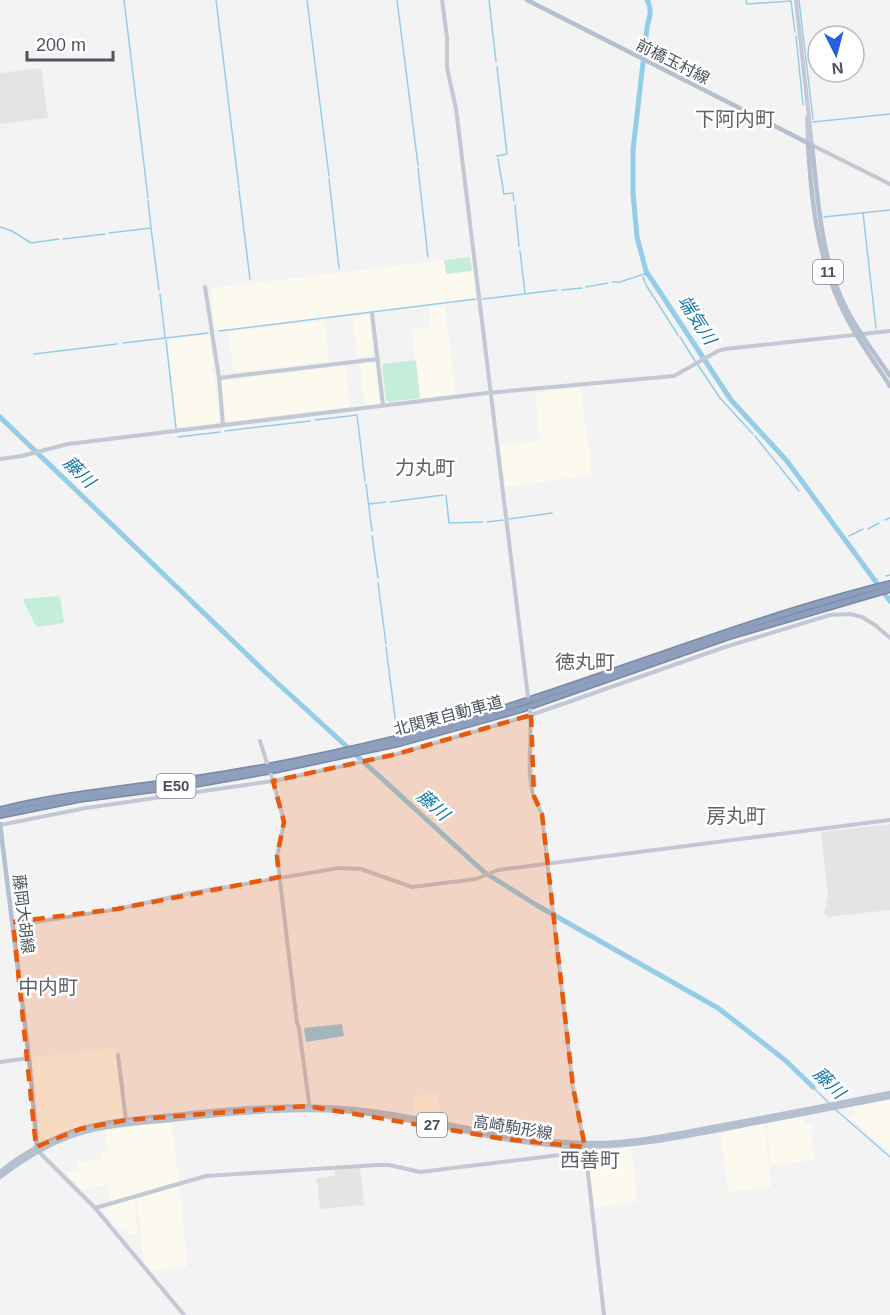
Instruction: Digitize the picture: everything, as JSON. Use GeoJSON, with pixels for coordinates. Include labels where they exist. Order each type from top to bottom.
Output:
{"type":"FeatureCollection","features":[{"type":"Feature","properties":{"kind":"highway","name":"北関東自動車道"},"geometry":{"type":"LineString","coordinates":[[3,812],[78,795],[358,751],[522,703],[728,631],[888,585]]}},
{"type":"Feature","properties":{"kind":"main road","name":"前橋玉村線"},"geometry":{"type":"LineString","coordinates":[[527,0],[810,144]]}},
{"type":"Feature","properties":{"kind":"main road","name":"11"},"geometry":{"type":"LineString","coordinates":[[810,144],[830,265],[844,303],[859,334],[890,376]]}},
{"type":"Feature","properties":{"kind":"main road","name":"11"},"geometry":{"type":"LineString","coordinates":[[810,144],[823,254],[840,305],[890,386]]}},
{"type":"Feature","properties":{"kind":"main road","name":"藤岡大胡線"},"geometry":{"type":"LineString","coordinates":[[0,825],[29,1058],[37,1149]]}},
{"type":"Feature","properties":{"kind":"main road","name":"高崎駒形線"},"geometry":{"type":"LineString","coordinates":[[0,1172],[37,1149],[80,1129],[251,1108],[384,1112],[527,1139],[584,1147],[650,1138],[890,1095]]}},
{"type":"Feature","properties":{"kind":"main road","name":"高崎駒形線"},"geometry":{"type":"LineString","coordinates":[[0,1177],[37,1149]]}},
{"type":"Feature","properties":{"kind":"street"},"geometry":{"type":"LineString","coordinates":[[442,0],[447,37],[447,68],[456,109],[528,698]]}},
{"type":"Feature","properties":{"kind":"street"},"geometry":{"type":"LineString","coordinates":[[796,0],[810,144]]}},
{"type":"Feature","properties":{"kind":"street"},"geometry":{"type":"LineString","coordinates":[[808,108],[807,127],[810,144]]}},
{"type":"Feature","properties":{"kind":"street"},"geometry":{"type":"LineString","coordinates":[[792,135],[801,135],[807,127]]}},
{"type":"Feature","properties":{"kind":"street"},"geometry":{"type":"LineString","coordinates":[[810,144],[890,184]]}},
{"type":"Feature","properties":{"kind":"street"},"geometry":{"type":"LineString","coordinates":[[814,159],[818,153],[828,153]]}},
{"type":"Feature","properties":{"kind":"street"},"geometry":{"type":"LineString","coordinates":[[205,287],[219,378],[223,425]]}},
{"type":"Feature","properties":{"kind":"street"},"geometry":{"type":"LineString","coordinates":[[372,314],[383,405]]}},
{"type":"Feature","properties":{"kind":"street"},"geometry":{"type":"LineString","coordinates":[[0,459],[69,444],[383,405],[665,377],[676,375],[706,357],[725,349],[890,331]]}},
{"type":"Feature","properties":{"kind":"street"},"geometry":{"type":"LineString","coordinates":[[219,378],[378,359]]}},
{"type":"Feature","properties":{"kind":"street"},"geometry":{"type":"LineString","coordinates":[[0,825],[86,807],[273,780],[436,744],[531,716],[772,631],[831,615],[850,614],[862,617],[890,638]]}},
{"type":"Feature","properties":{"kind":"street"},"geometry":{"type":"LineString","coordinates":[[530,709],[532,736],[529,754],[534,796],[542,814],[549,863],[553,919],[573,1087],[584,1147],[604,1315]]}},
{"type":"Feature","properties":{"kind":"street"},"geometry":{"type":"LineString","coordinates":[[260,741],[267,764]]}},
{"type":"Feature","properties":{"kind":"street"},"geometry":{"type":"LineString","coordinates":[[271,774],[284,822],[277,856],[308,1108]]}},
{"type":"Feature","properties":{"kind":"street"},"geometry":{"type":"LineString","coordinates":[[13,922],[30,923],[117,909],[190,893],[333,869],[358,868],[404,886],[415,887],[476,879],[493,872],[549,863],[890,820]]}},
{"type":"Feature","properties":{"kind":"street"},"geometry":{"type":"LineString","coordinates":[[118,1055],[127,1122]]}},
{"type":"Feature","properties":{"kind":"street"},"geometry":{"type":"LineString","coordinates":[[0,1062],[29,1058]]}},
{"type":"Feature","properties":{"kind":"street"},"geometry":{"type":"LineString","coordinates":[[95,1208],[206,1176],[377,1165],[389,1165],[420,1172],[576,1153],[584,1147]]}},
{"type":"Feature","properties":{"kind":"street"},"geometry":{"type":"LineString","coordinates":[[37,1149],[95,1208],[184,1315]]}},
{"type":"Feature","properties":{"kind":"highlighted area"},"geometry":{"type":"Polygon","coordinates":[[[531,715],[534,796],[542,814],[573,1087],[585,1147],[504,1139],[307,1106],[126,1120],[80,1129],[36,1147],[13,922],[117,909],[279,877],[277,856],[284,822],[273,781],[397,754],[531,715]]]}},
{"type":"Feature","properties":{"kind":"shaded area"},"geometry":{"type":"Polygon","coordinates":[[[41,68],[48,118],[0,124],[0,73],[41,68]]]}},
{"type":"Feature","properties":{"kind":"shaded area"},"geometry":{"type":"Polygon","coordinates":[[[444,260],[446,274],[472,271],[476,299],[218,331],[215,329],[212,288],[444,260]]]}},
{"type":"Feature","properties":{"kind":"shaded area"},"geometry":{"type":"Polygon","coordinates":[[[445,306],[455,394],[420,398],[412,329],[431,327],[429,308],[445,306]]]}},
{"type":"Feature","properties":{"kind":"shaded area"},"geometry":{"type":"Polygon","coordinates":[[[366,315],[369,317],[373,353],[371,356],[358,357],[353,317],[366,315]]]}},
{"type":"Feature","properties":{"kind":"shaded area"},"geometry":{"type":"Polygon","coordinates":[[[324,321],[329,361],[234,372],[228,332],[324,321]]]}},
{"type":"Feature","properties":{"kind":"shaded area"},"geometry":{"type":"Polygon","coordinates":[[[207,335],[219,420],[217,423],[177,428],[167,340],[207,335]]]}},
{"type":"Feature","properties":{"kind":"shaded area"},"geometry":{"type":"Polygon","coordinates":[[[360,364],[375,364],[379,401],[377,404],[365,405],[360,364]]]}},
{"type":"Feature","properties":{"kind":"shaded area"},"geometry":{"type":"Polygon","coordinates":[[[345,366],[350,407],[229,422],[226,419],[222,383],[224,381],[345,366]]]}},
{"type":"Feature","properties":{"kind":"shaded area"},"geometry":{"type":"Polygon","coordinates":[[[580,388],[592,475],[506,487],[499,446],[540,441],[535,393],[580,388]]]}},
{"type":"Feature","properties":{"kind":"shaded area"},"geometry":{"type":"Polygon","coordinates":[[[890,824],[890,910],[827,917],[824,913],[828,895],[821,832],[890,824]]]}},
{"type":"Feature","properties":{"kind":"shaded area"},"geometry":{"type":"Polygon","coordinates":[[[115,1048],[123,1117],[89,1123],[44,1140],[39,1132],[33,1057],[115,1048]]]}},
{"type":"Feature","properties":{"kind":"shaded area"},"geometry":{"type":"Polygon","coordinates":[[[439,1092],[439,1109],[442,1120],[415,1115],[413,1096],[439,1092]]]}},
{"type":"Feature","properties":{"kind":"shaded area"},"geometry":{"type":"Polygon","coordinates":[[[890,1100],[890,1152],[849,1117],[855,1116],[854,1106],[890,1100]]]}},
{"type":"Feature","properties":{"kind":"shaded area"},"geometry":{"type":"Polygon","coordinates":[[[801,1117],[804,1125],[812,1123],[814,1160],[771,1165],[766,1124],[801,1117]]]}},
{"type":"Feature","properties":{"kind":"shaded area"},"geometry":{"type":"Polygon","coordinates":[[[171,1122],[179,1181],[134,1195],[137,1234],[127,1235],[126,1229],[118,1228],[103,1211],[111,1207],[107,1184],[83,1190],[65,1172],[78,1171],[77,1162],[102,1160],[101,1154],[108,1152],[105,1130],[171,1122]]]}},
{"type":"Feature","properties":{"kind":"shaded area"},"geometry":{"type":"Polygon","coordinates":[[[764,1124],[771,1187],[728,1192],[721,1133],[764,1124]]]}},
{"type":"Feature","properties":{"kind":"shaded area"},"geometry":{"type":"Polygon","coordinates":[[[631,1147],[637,1202],[594,1207],[587,1154],[631,1147]]]}},
{"type":"Feature","properties":{"kind":"shaded area"},"geometry":{"type":"Polygon","coordinates":[[[360,1168],[364,1205],[320,1209],[317,1178],[335,1176],[334,1169],[360,1168]]]}},
{"type":"Feature","properties":{"kind":"shaded area"},"geometry":{"type":"Polygon","coordinates":[[[180,1187],[187,1267],[151,1270],[143,1259],[138,1199],[180,1187]]]}},
{"type":"Feature","properties":{"kind":"green space"},"geometry":{"type":"Polygon","coordinates":[[[470,257],[472,271],[446,274],[444,260],[470,257]]]}},
{"type":"Feature","properties":{"kind":"green space"},"geometry":{"type":"Polygon","coordinates":[[[416,360],[420,398],[389,402],[386,400],[382,364],[416,360]]]}},
{"type":"Feature","properties":{"kind":"green space"},"geometry":{"type":"Polygon","coordinates":[[[58,596],[64,623],[38,627],[35,625],[23,599],[58,596]]]}},
{"type":"Feature","properties":{"kind":"water"},"geometry":{"type":"Polygon","coordinates":[[[342,1024],[344,1036],[306,1042],[304,1028],[342,1024]]]}},
{"type":"Feature","properties":{"kind":"waterway"},"geometry":{"type":"LineString","coordinates":[[124,0],[148,198]]}},
{"type":"Feature","properties":{"kind":"waterway"},"geometry":{"type":"LineString","coordinates":[[216,0],[239,188]]}},
{"type":"Feature","properties":{"kind":"waterway"},"geometry":{"type":"LineString","coordinates":[[307,0],[329,176]]}},
{"type":"Feature","properties":{"kind":"waterway"},"geometry":{"type":"LineString","coordinates":[[397,0],[418,165]]}},
{"type":"Feature","properties":{"kind":"waterway"},"geometry":{"type":"LineString","coordinates":[[489,0],[496,62]]}},
{"type":"Feature","properties":{"kind":"waterway","name":"端気川"},"geometry":{"type":"LineString","coordinates":[[647,0],[650,14],[633,150],[633,193],[637,237],[646,271],[731,400],[787,461],[890,601]]}},
{"type":"Feature","properties":{"kind":"waterway"},"geometry":{"type":"LineString","coordinates":[[746,0],[747,4],[791,1],[795,32]]}},
{"type":"Feature","properties":{"kind":"waterway"},"geometry":{"type":"LineString","coordinates":[[799,0],[813,119]]}},
{"type":"Feature","properties":{"kind":"waterway"},"geometry":{"type":"LineString","coordinates":[[796,36],[803,105]]}},
{"type":"Feature","properties":{"kind":"waterway"},"geometry":{"type":"LineString","coordinates":[[497,67],[507,154],[497,156]]}},
{"type":"Feature","properties":{"kind":"waterway"},"geometry":{"type":"LineString","coordinates":[[813,122],[890,114]]}},
{"type":"Feature","properties":{"kind":"waterway"},"geometry":{"type":"LineString","coordinates":[[498,159],[504,194],[513,193],[514,201]]}},
{"type":"Feature","properties":{"kind":"waterway"},"geometry":{"type":"LineString","coordinates":[[418,168],[428,257]]}},
{"type":"Feature","properties":{"kind":"waterway"},"geometry":{"type":"LineString","coordinates":[[329,179],[339,268]]}},
{"type":"Feature","properties":{"kind":"waterway"},"geometry":{"type":"LineString","coordinates":[[239,190],[250,279]]}},
{"type":"Feature","properties":{"kind":"waterway"},"geometry":{"type":"LineString","coordinates":[[148,201],[151,227]]}},
{"type":"Feature","properties":{"kind":"waterway"},"geometry":{"type":"LineString","coordinates":[[515,205],[519,246]]}},
{"type":"Feature","properties":{"kind":"waterway"},"geometry":{"type":"LineString","coordinates":[[824,217],[890,210]]}},
{"type":"Feature","properties":{"kind":"waterway"},"geometry":{"type":"LineString","coordinates":[[863,213],[876,328]]}},
{"type":"Feature","properties":{"kind":"waterway"},"geometry":{"type":"LineString","coordinates":[[0,227],[12,231],[31,243],[59,239]]}},
{"type":"Feature","properties":{"kind":"waterway"},"geometry":{"type":"LineString","coordinates":[[109,233],[151,228],[159,290]]}},
{"type":"Feature","properties":{"kind":"waterway"},"geometry":{"type":"LineString","coordinates":[[63,239],[105,234]]}},
{"type":"Feature","properties":{"kind":"waterway"},"geometry":{"type":"LineString","coordinates":[[520,251],[525,293]]}},
{"type":"Feature","properties":{"kind":"waterway"},"geometry":{"type":"LineString","coordinates":[[612,282],[620,282],[647,273]]}},
{"type":"Feature","properties":{"kind":"waterway"},"geometry":{"type":"LineString","coordinates":[[643,277],[678,335]]}},
{"type":"Feature","properties":{"kind":"waterway"},"geometry":{"type":"LineString","coordinates":[[586,287],[608,283]]}},
{"type":"Feature","properties":{"kind":"waterway"},"geometry":{"type":"LineString","coordinates":[[562,290],[582,288]]}},
{"type":"Feature","properties":{"kind":"waterway"},"geometry":{"type":"LineString","coordinates":[[483,299],[557,290]]}},
{"type":"Feature","properties":{"kind":"waterway"},"geometry":{"type":"LineString","coordinates":[[160,294],[165,337]]}},
{"type":"Feature","properties":{"kind":"waterway"},"geometry":{"type":"LineString","coordinates":[[219,331],[476,299]]}},
{"type":"Feature","properties":{"kind":"waterway"},"geometry":{"type":"LineString","coordinates":[[123,343],[208,333]]}},
{"type":"Feature","properties":{"kind":"waterway"},"geometry":{"type":"LineString","coordinates":[[680,337],[695,361]]}},
{"type":"Feature","properties":{"kind":"waterway"},"geometry":{"type":"LineString","coordinates":[[166,340],[176,428]]}},
{"type":"Feature","properties":{"kind":"waterway"},"geometry":{"type":"LineString","coordinates":[[34,354],[117,344]]}},
{"type":"Feature","properties":{"kind":"waterway"},"geometry":{"type":"LineString","coordinates":[[698,365],[720,398],[753,434]]}},
{"type":"Feature","properties":{"kind":"waterway"},"geometry":{"type":"LineString","coordinates":[[315,420],[357,415],[365,481]]}},
{"type":"Feature","properties":{"kind":"waterway","name":"藤川"},"geometry":{"type":"LineString","coordinates":[[0,417],[262,669],[484,872],[538,906],[718,1008],[785,1060],[813,1087]]}},
{"type":"Feature","properties":{"kind":"waterway"},"geometry":{"type":"LineString","coordinates":[[225,431],[310,421]]}},
{"type":"Feature","properties":{"kind":"waterway"},"geometry":{"type":"LineString","coordinates":[[178,437],[220,432]]}},
{"type":"Feature","properties":{"kind":"waterway"},"geometry":{"type":"LineString","coordinates":[[755,436],[799,491]]}},
{"type":"Feature","properties":{"kind":"waterway"},"geometry":{"type":"LineString","coordinates":[[366,484],[372,531]]}},
{"type":"Feature","properties":{"kind":"waterway"},"geometry":{"type":"LineString","coordinates":[[390,502],[443,495]]}},
{"type":"Feature","properties":{"kind":"waterway"},"geometry":{"type":"LineString","coordinates":[[446,495],[449,523],[483,522]]}},
{"type":"Feature","properties":{"kind":"waterway"},"geometry":{"type":"LineString","coordinates":[[369,504],[386,502]]}},
{"type":"Feature","properties":{"kind":"waterway"},"geometry":{"type":"LineString","coordinates":[[509,519],[552,513]]}},
{"type":"Feature","properties":{"kind":"waterway"},"geometry":{"type":"LineString","coordinates":[[885,520],[890,518]]}},
{"type":"Feature","properties":{"kind":"waterway"},"geometry":{"type":"LineString","coordinates":[[487,522],[503,520]]}},
{"type":"Feature","properties":{"kind":"waterway"},"geometry":{"type":"LineString","coordinates":[[868,529],[879,523]]}},
{"type":"Feature","properties":{"kind":"waterway"},"geometry":{"type":"LineString","coordinates":[[849,536],[863,529]]}},
{"type":"Feature","properties":{"kind":"waterway"},"geometry":{"type":"LineString","coordinates":[[372,536],[378,578]]}},
{"type":"Feature","properties":{"kind":"waterway"},"geometry":{"type":"LineString","coordinates":[[886,576],[890,575]]}},
{"type":"Feature","properties":{"kind":"waterway"},"geometry":{"type":"LineString","coordinates":[[378,583],[386,644]]}},
{"type":"Feature","properties":{"kind":"waterway"},"geometry":{"type":"LineString","coordinates":[[386,647],[396,725]]}},
{"type":"Feature","properties":{"kind":"waterway","name":"藤川"},"geometry":{"type":"LineString","coordinates":[[813,1087],[829,1103]]}},
{"type":"Feature","properties":{"kind":"waterway","name":"藤川"},"geometry":{"type":"LineString","coordinates":[[836,1110],[890,1157]]}},
{"type":"Feature","properties":{"kind":"district","name":"下阿内町"},"geometry":{"type":"Point","coordinates":[735,119]}},
{"type":"Feature","properties":{"kind":"district","name":"力丸町"},"geometry":{"type":"Point","coordinates":[425,468]}},
{"type":"Feature","properties":{"kind":"district","name":"徳丸町"},"geometry":{"type":"Point","coordinates":[585,662]}},
{"type":"Feature","properties":{"kind":"district","name":"房丸町"},"geometry":{"type":"Point","coordinates":[736,816]}},
{"type":"Feature","properties":{"kind":"district","name":"中内町"},"geometry":{"type":"Point","coordinates":[48,987]}},
{"type":"Feature","properties":{"kind":"district","name":"西善町"},"geometry":{"type":"Point","coordinates":[590,1160]}}]}
